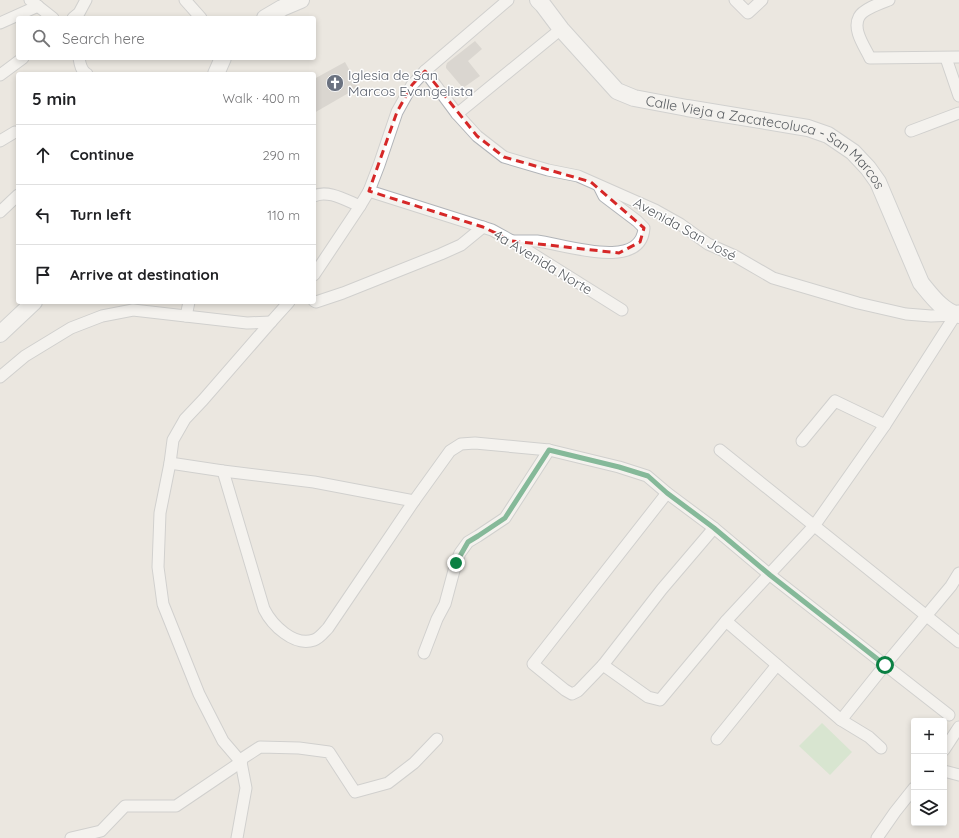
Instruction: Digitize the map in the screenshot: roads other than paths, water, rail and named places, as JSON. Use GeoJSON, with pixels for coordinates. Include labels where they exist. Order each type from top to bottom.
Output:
{"type":"FeatureCollection","features":[{"type":"Feature","properties":{"kind":"main road"},"geometry":{"type":"LineString","coordinates":[[268,16],[301,0]]}},
{"type":"Feature","properties":{"kind":"main road","name":"Calle Vieja a Zacatecoluca - San Marcos"},"geometry":{"type":"LineString","coordinates":[[543,2],[561,29],[617,91],[634,98],[808,128],[828,135],[853,152],[868,168],[878,182],[921,283],[941,305],[951,313],[958,314]]}},
{"type":"Feature","properties":{"kind":"main road"},"geometry":{"type":"LineString","coordinates":[[217,72],[223,60]]}},
{"type":"Feature","properties":{"kind":"main road"},"geometry":{"type":"LineString","coordinates":[[0,334],[32,304]]}},
{"type":"Feature","properties":{"kind":"street"},"geometry":{"type":"LineString","coordinates":[[75,16],[79,13],[86,0]]}},
{"type":"Feature","properties":{"kind":"street"},"geometry":{"type":"LineString","coordinates":[[184,0],[199,16]]}},
{"type":"Feature","properties":{"kind":"street"},"geometry":{"type":"LineString","coordinates":[[316,272],[360,206],[368,191],[379,166],[397,112],[412,85],[425,71],[508,0]]}},
{"type":"Feature","properties":{"kind":"street"},"geometry":{"type":"LineString","coordinates":[[736,0],[748,13],[762,0]]}},
{"type":"Feature","properties":{"kind":"street"},"geometry":{"type":"LineString","coordinates":[[889,0],[868,9],[859,16],[857,27],[870,58],[959,57]]}},
{"type":"Feature","properties":{"kind":"street"},"geometry":{"type":"LineString","coordinates":[[0,23],[34,3],[50,16]]}},
{"type":"Feature","properties":{"kind":"street"},"geometry":{"type":"LineString","coordinates":[[457,114],[561,29]]}},
{"type":"Feature","properties":{"kind":"street"},"geometry":{"type":"LineString","coordinates":[[946,58],[959,96]]}},
{"type":"Feature","properties":{"kind":"street"},"geometry":{"type":"LineString","coordinates":[[0,75],[20,60]]}},
{"type":"Feature","properties":{"kind":"street"},"geometry":{"type":"LineString","coordinates":[[79,60],[80,66],[84,72]]}},
{"type":"Feature","properties":{"kind":"street","name":"Avenida San José"},"geometry":{"type":"LineString","coordinates":[[425,71],[457,114],[477,136],[504,157],[548,170],[578,176],[655,210],[680,224],[708,244],[735,256],[773,278],[858,303],[906,314],[931,316],[958,314]]}},
{"type":"Feature","properties":{"kind":"street"},"geometry":{"type":"LineString","coordinates":[[911,131],[959,113]]}},
{"type":"Feature","properties":{"kind":"street"},"geometry":{"type":"LineString","coordinates":[[0,141],[15,132]]}},
{"type":"Feature","properties":{"kind":"street"},"geometry":{"type":"LineString","coordinates":[[512,241],[537,241],[606,253],[619,253],[630,249],[640,242],[644,228],[604,196],[599,186]]}},
{"type":"Feature","properties":{"kind":"street","name":"4a Avenida Norte"},"geometry":{"type":"LineString","coordinates":[[368,191],[492,230],[622,310]]}},
{"type":"Feature","properties":{"kind":"street"},"geometry":{"type":"LineString","coordinates":[[316,195],[325,194],[336,196],[360,206]]}},
{"type":"Feature","properties":{"kind":"street"},"geometry":{"type":"LineString","coordinates":[[0,212],[16,197]]}},
{"type":"Feature","properties":{"kind":"street"},"geometry":{"type":"LineString","coordinates":[[316,302],[343,293],[461,245],[482,227]]}},
{"type":"Feature","properties":{"kind":"street"},"geometry":{"type":"LineString","coordinates":[[186,316],[189,304]]}},
{"type":"Feature","properties":{"kind":"street"},"geometry":{"type":"LineString","coordinates":[[237,838],[246,788],[241,762],[223,741],[199,694],[163,604],[158,567],[160,513],[173,440],[185,419],[287,304]]}},
{"type":"Feature","properties":{"kind":"street"},"geometry":{"type":"LineString","coordinates":[[0,377],[32,352],[71,328],[102,316],[133,310],[247,323],[271,322]]}},
{"type":"Feature","properties":{"kind":"street"},"geometry":{"type":"LineString","coordinates":[[603,665],[648,697],[660,700],[726,621],[814,526],[885,425],[958,314]]}},
{"type":"Feature","properties":{"kind":"street"},"geometry":{"type":"LineString","coordinates":[[802,441],[835,402],[885,425]]}},
{"type":"Feature","properties":{"kind":"street"},"geometry":{"type":"LineString","coordinates":[[223,471],[264,609],[269,619],[279,630],[297,640],[315,640],[328,628],[414,500],[450,451],[460,444],[475,443],[549,450],[619,467],[648,476],[667,493],[714,528],[770,575],[949,716]]}},
{"type":"Feature","properties":{"kind":"street"},"geometry":{"type":"LineString","coordinates":[[424,653],[437,619],[445,604],[460,553],[468,542],[505,518],[549,450]]}},
{"type":"Feature","properties":{"kind":"street"},"geometry":{"type":"LineString","coordinates":[[720,450],[959,642]]}},
{"type":"Feature","properties":{"kind":"street"},"geometry":{"type":"LineString","coordinates":[[170,463],[314,482],[414,500]]}},
{"type":"Feature","properties":{"kind":"street"},"geometry":{"type":"LineString","coordinates":[[667,493],[533,664],[565,690],[572,694],[578,691],[603,665],[662,589],[714,528]]}},
{"type":"Feature","properties":{"kind":"street"},"geometry":{"type":"LineString","coordinates":[[841,720],[951,586],[959,573]]}},
{"type":"Feature","properties":{"kind":"street"},"geometry":{"type":"LineString","coordinates":[[726,621],[841,720],[869,737],[881,748]]}},
{"type":"Feature","properties":{"kind":"street"},"geometry":{"type":"LineString","coordinates":[[717,739],[777,665]]}},
{"type":"Feature","properties":{"kind":"street"},"geometry":{"type":"LineString","coordinates":[[947,745],[959,727]]}},
{"type":"Feature","properties":{"kind":"street"},"geometry":{"type":"LineString","coordinates":[[71,838],[101,831],[125,806],[176,806],[241,762],[243,758],[260,747],[299,748],[329,752],[355,792],[388,783],[414,763],[437,739]]}},
{"type":"Feature","properties":{"kind":"street"},"geometry":{"type":"LineString","coordinates":[[947,772],[959,775]]}},
{"type":"Feature","properties":{"kind":"street"},"geometry":{"type":"LineString","coordinates":[[877,838],[912,790]]}},
{"type":"Feature","properties":{"kind":"place","name":"Iglesia de San Marcos Evangelista"},"geometry":{"type":"Point","coordinates":[335,83]}}]}
